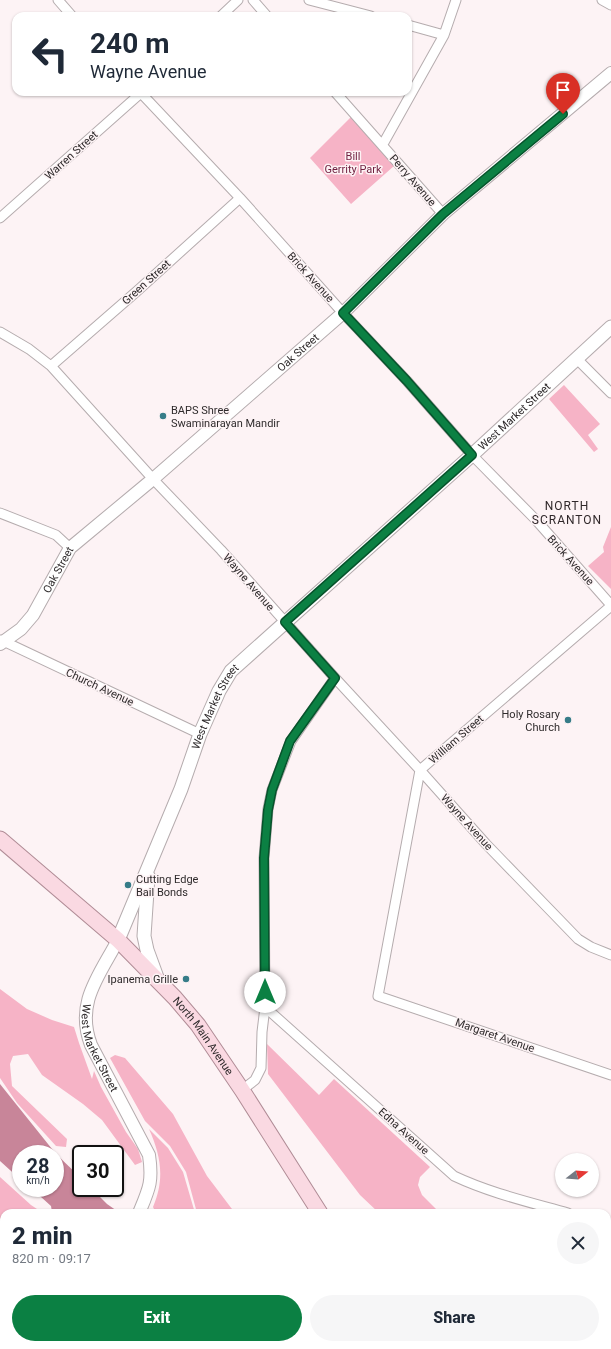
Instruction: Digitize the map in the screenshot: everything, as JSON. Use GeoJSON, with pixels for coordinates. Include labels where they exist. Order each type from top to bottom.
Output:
{"type":"FeatureCollection","features":[{"type":"Feature","properties":{"kind":"main road","name":"West Market Street"},"geometry":{"type":"LineString","coordinates":[[118,940],[180,789],[200,734],[219,691],[231,672],[472,455],[611,327]]}},
{"type":"Feature","properties":{"kind":"main road","name":"North Main Avenue"},"geometry":{"type":"LineString","coordinates":[[0,839],[118,940],[198,1025],[242,1090],[317,1209]]}},
{"type":"Feature","properties":{"kind":"main road"},"geometry":{"type":"LineString","coordinates":[[149,865],[144,936],[147,950],[159,982]]}},
{"type":"Feature","properties":{"kind":"street"},"geometry":{"type":"LineString","coordinates":[[58,0],[68,12]]}},
{"type":"Feature","properties":{"kind":"street"},"geometry":{"type":"LineString","coordinates":[[225,12],[238,0]]}},
{"type":"Feature","properties":{"kind":"street"},"geometry":{"type":"LineString","coordinates":[[253,0],[264,12]]}},
{"type":"Feature","properties":{"kind":"street"},"geometry":{"type":"LineString","coordinates":[[309,0],[356,12]]}},
{"type":"Feature","properties":{"kind":"street"},"geometry":{"type":"LineString","coordinates":[[412,92],[444,35],[456,0]]}},
{"type":"Feature","properties":{"kind":"street"},"geometry":{"type":"LineString","coordinates":[[602,0],[611,5]]}},
{"type":"Feature","properties":{"kind":"street"},"geometry":{"type":"LineString","coordinates":[[412,26],[444,35]]}},
{"type":"Feature","properties":{"kind":"street","name":"Oak Street"},"geometry":{"type":"LineString","coordinates":[[1,641],[21,629],[33,615],[70,548],[153,479],[343,313],[443,214],[611,73]]}},
{"type":"Feature","properties":{"kind":"street","name":"Warren Street"},"geometry":{"type":"LineString","coordinates":[[0,218],[137,96]]}},
{"type":"Feature","properties":{"kind":"street","name":"Brick Avenue"},"geometry":{"type":"LineString","coordinates":[[145,96],[407,381],[472,455],[536,520],[611,605]]}},
{"type":"Feature","properties":{"kind":"street","name":"Perry Avenue"},"geometry":{"type":"LineString","coordinates":[[340,96],[443,214]]}},
{"type":"Feature","properties":{"kind":"street"},"geometry":{"type":"LineString","coordinates":[[383,144],[410,96]]}},
{"type":"Feature","properties":{"kind":"street","name":"Green Street"},"geometry":{"type":"LineString","coordinates":[[51,366],[240,198]]}},
{"type":"Feature","properties":{"kind":"street","name":"Wayne Avenue"},"geometry":{"type":"LineString","coordinates":[[0,332],[29,349],[51,366],[153,479],[221,550],[486,844],[578,939],[591,947],[611,955]]}},
{"type":"Feature","properties":{"kind":"street"},"geometry":{"type":"LineString","coordinates":[[577,359],[611,393]]}},
{"type":"Feature","properties":{"kind":"street"},"geometry":{"type":"LineString","coordinates":[[0,513],[56,536],[70,548]]}},
{"type":"Feature","properties":{"kind":"street","name":"William Street"},"geometry":{"type":"LineString","coordinates":[[378,996],[420,770],[611,605]]}},
{"type":"Feature","properties":{"kind":"street","name":"Church Avenue"},"geometry":{"type":"LineString","coordinates":[[1,641],[200,734]]}},
{"type":"Feature","properties":{"kind":"street"},"geometry":{"type":"LineString","coordinates":[[242,1090],[255,1080],[261,1068],[262,1032],[265,1007],[264,858],[268,810],[272,790],[290,741],[335,678]]}},
{"type":"Feature","properties":{"kind":"street","name":"West Market Street"},"geometry":{"type":"LineString","coordinates":[[118,940],[89,994],[85,1016],[86,1032],[91,1045],[149,1155],[151,1170],[150,1185],[141,1209]]}},
{"type":"Feature","properties":{"kind":"street","name":"Margaret Avenue"},"geometry":{"type":"LineString","coordinates":[[378,996],[611,1075]]}},
{"type":"Feature","properties":{"kind":"street","name":"Edna Avenue"},"geometry":{"type":"LineString","coordinates":[[265,1007],[454,1176],[470,1184],[504,1196],[553,1209]]}},
{"type":"Feature","properties":{"kind":"green space","name":"Bill Gerrity Park"},"geometry":{"type":"Polygon","coordinates":[[[351,117],[394,166],[351,204],[310,158],[351,117]]]}},
{"type":"Feature","properties":{"kind":"green space"},"geometry":{"type":"Polygon","coordinates":[[[564,385],[600,424],[588,435],[598,449],[594,452],[549,399],[564,385]]]}},
{"type":"Feature","properties":{"kind":"green space"},"geometry":{"type":"Polygon","coordinates":[[[611,527],[611,589],[588,566],[604,552],[603,547],[611,527]]]}},
{"type":"Feature","properties":{"kind":"green space"},"geometry":{"type":"Polygon","coordinates":[[[0,989],[27,1009],[52,1020],[74,1027],[92,1079],[94,1071],[101,1087],[126,1132],[138,1149],[142,1162],[135,1165],[124,1150],[124,1145],[120,1145],[102,1120],[83,1104],[42,1075],[28,1054],[13,1056],[10,1064],[12,1086],[67,1139],[66,1147],[64,1147],[64,1145],[55,1145],[17,1103],[0,1078],[0,989]]]}},
{"type":"Feature","properties":{"kind":"green space"},"geometry":{"type":"Polygon","coordinates":[[[267,1044],[319,1095],[334,1079],[430,1167],[420,1177],[418,1185],[422,1195],[436,1209],[375,1209],[360,1195],[268,1074],[267,1044]]]}},
{"type":"Feature","properties":{"kind":"green space"},"geometry":{"type":"Polygon","coordinates":[[[115,1055],[125,1058],[173,1114],[207,1176],[232,1209],[196,1209],[186,1172],[170,1146],[145,1121],[110,1058],[115,1055]]]}},
{"type":"Feature","properties":{"kind":"green space"},"geometry":{"type":"Polygon","coordinates":[[[149,1129],[168,1148],[183,1172],[194,1209],[154,1209],[153,1207],[159,1187],[160,1168],[159,1158],[149,1129]]]}},
{"type":"Feature","properties":{"kind":"green space"},"geometry":{"type":"Polygon","coordinates":[[[0,1177],[12,1188],[12,1197],[22,1197],[37,1209],[0,1209],[0,1177]]]}},
{"type":"Feature","properties":{"kind":"shaded area"},"geometry":{"type":"Polygon","coordinates":[[[0,1084],[49,1145],[12,1145],[12,1172],[0,1161],[0,1084]]]}},
{"type":"Feature","properties":{"kind":"shaded area"},"geometry":{"type":"Polygon","coordinates":[[[64,1162],[72,1169],[72,1197],[100,1197],[114,1209],[52,1209],[51,1206],[41,1197],[64,1197],[64,1162]]]}},
{"type":"Feature","properties":{"kind":"place","name":"BAPS Shree Swaminarayan Mandir"},"geometry":{"type":"Point","coordinates":[163,416]}},
{"type":"Feature","properties":{"kind":"place","name":"Holy Rosary Church"},"geometry":{"type":"Point","coordinates":[568,720]}},
{"type":"Feature","properties":{"kind":"place","name":"Cutting Edge Bail Bonds"},"geometry":{"type":"Point","coordinates":[128,885]}},
{"type":"Feature","properties":{"kind":"place","name":"Ipanema Grille"},"geometry":{"type":"Point","coordinates":[186,979]}},
{"type":"Feature","properties":{"kind":"district","name":"NORTH SCRANTON"},"geometry":{"type":"Point","coordinates":[567,513]}},
{"type":"Feature","properties":{"kind":"route"},"geometry":{"type":"LineString","coordinates":[[265,992],[264,858],[268,810],[272,790],[290,741],[335,678],[285,622],[472,455],[407,381],[343,313],[443,214],[563,114]]}}]}
